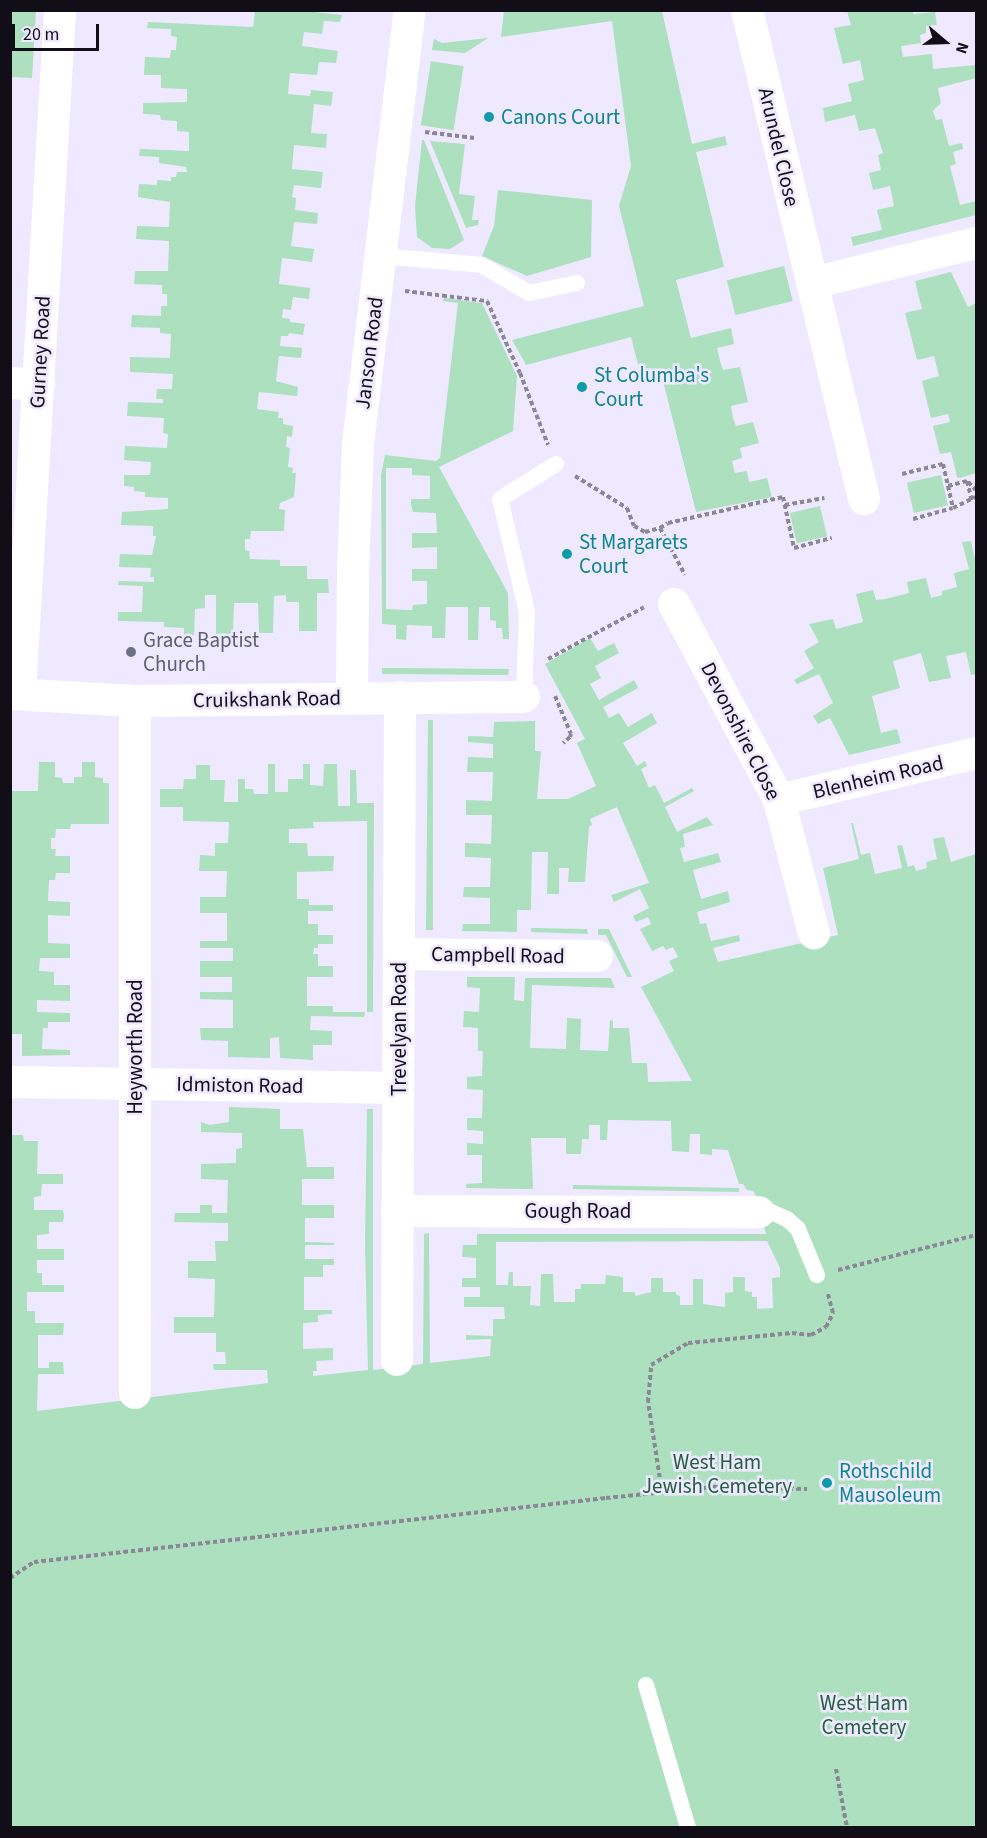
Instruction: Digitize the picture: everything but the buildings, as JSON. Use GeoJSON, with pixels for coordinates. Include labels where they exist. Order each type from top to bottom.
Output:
{"type":"FeatureCollection","features":[{"type":"Feature","properties":{"kind":"street","name":"Gurney Road"},"geometry":{"type":"LineString","coordinates":[[15,694],[25,383],[60,10]]}},
{"type":"Feature","properties":{"kind":"street","name":"Janson Road"},"geometry":{"type":"LineString","coordinates":[[352,697],[356,467],[410,10]]}},
{"type":"Feature","properties":{"kind":"street","name":"Arundel Close"},"geometry":{"type":"LineString","coordinates":[[747,10],[864,499]]}},
{"type":"Feature","properties":{"kind":"street"},"geometry":{"type":"LineString","coordinates":[[812,283],[976,243]]}},
{"type":"Feature","properties":{"kind":"street","name":"Devonshire Close"},"geometry":{"type":"LineString","coordinates":[[670,597],[779,800],[814,933]]}},
{"type":"Feature","properties":{"kind":"street","name":"Cruikshank Road"},"geometry":{"type":"LineString","coordinates":[[15,694],[135,701],[400,697],[524,683]]}},
{"type":"Feature","properties":{"kind":"street","name":"Trevelyan Road"},"geometry":{"type":"LineString","coordinates":[[397,1360],[400,697]]}},
{"type":"Feature","properties":{"kind":"street","name":"Heyworth Road"},"geometry":{"type":"LineString","coordinates":[[135,701],[135,1393]]}},
{"type":"Feature","properties":{"kind":"street","name":"Blenheim Road"},"geometry":{"type":"LineString","coordinates":[[779,800],[976,753]]}},
{"type":"Feature","properties":{"kind":"street","name":"Campbell Road"},"geometry":{"type":"LineString","coordinates":[[399,954],[597,956]]}},
{"type":"Feature","properties":{"kind":"street","name":"Idmiston Road"},"geometry":{"type":"LineString","coordinates":[[10,1082],[398,1088]]}},
{"type":"Feature","properties":{"kind":"street","name":"Gough Road"},"geometry":{"type":"LineString","coordinates":[[397,1211],[759,1212]]}},
{"type":"Feature","properties":{"kind":"lane"},"geometry":{"type":"LineString","coordinates":[[382,256],[482,266],[529,293],[577,283]]}},
{"type":"Feature","properties":{"kind":"lane"},"geometry":{"type":"LineString","coordinates":[[524,683],[527,612],[500,499],[556,464]]}},
{"type":"Feature","properties":{"kind":"lane"},"geometry":{"type":"LineString","coordinates":[[759,1212],[771,1212],[787,1219],[798,1229],[817,1275]]}},
{"type":"Feature","properties":{"kind":"lane"},"geometry":{"type":"LineString","coordinates":[[646,1685],[688,1827]]}},
{"type":"Feature","properties":{"kind":"path"},"geometry":{"type":"LineString","coordinates":[[397,129],[475,138]]}},
{"type":"Feature","properties":{"kind":"path"},"geometry":{"type":"LineString","coordinates":[[377,288],[486,301],[520,373],[556,464],[627,508],[634,526],[645,532],[668,523],[783,497],[795,548],[832,538]]}},
{"type":"Feature","properties":{"kind":"path"},"geometry":{"type":"LineString","coordinates":[[902,474],[943,464],[953,508]]}},
{"type":"Feature","properties":{"kind":"path"},"geometry":{"type":"LineString","coordinates":[[948,486],[967,481]]}},
{"type":"Feature","properties":{"kind":"path"},"geometry":{"type":"LineString","coordinates":[[967,481],[976,490]]}},
{"type":"Feature","properties":{"kind":"path"},"geometry":{"type":"LineString","coordinates":[[967,481],[972,501]]}},
{"type":"Feature","properties":{"kind":"path"},"geometry":{"type":"LineString","coordinates":[[913,519],[953,508],[972,501],[976,497]]}},
{"type":"Feature","properties":{"kind":"path"},"geometry":{"type":"LineString","coordinates":[[785,505],[824,498]]}},
{"type":"Feature","properties":{"kind":"path"},"geometry":{"type":"LineString","coordinates":[[563,743],[571,734],[555,696],[524,683],[552,657],[670,597],[660,528]]}},
{"type":"Feature","properties":{"kind":"path"},"geometry":{"type":"LineString","coordinates":[[662,1492],[648,1401],[651,1365],[688,1344],[792,1333],[811,1335],[826,1327],[833,1313],[830,1297],[817,1275],[976,1235]]}},
{"type":"Feature","properties":{"kind":"path"},"geometry":{"type":"LineString","coordinates":[[10,1578],[34,1563],[662,1492],[714,1487],[807,1489]]}},
{"type":"Feature","properties":{"kind":"path"},"geometry":{"type":"LineString","coordinates":[[836,1769],[847,1827]]}},
{"type":"Feature","properties":{"kind":"green space"},"geometry":{"type":"Polygon","coordinates":[[[11,10],[36,11],[32,78],[11,77],[11,10]]]}},
{"type":"Feature","properties":{"kind":"green space"},"geometry":{"type":"Polygon","coordinates":[[[255,11],[305,11],[342,15],[340,22],[324,21],[322,34],[304,32],[302,46],[338,51],[336,63],[319,62],[317,75],[290,73],[288,94],[310,96],[311,90],[333,92],[331,106],[314,104],[311,133],[327,134],[326,148],[294,145],[292,169],[323,172],[321,188],[294,185],[292,197],[296,198],[295,210],[318,213],[317,224],[294,222],[291,246],[314,249],[312,262],[282,258],[279,284],[310,288],[309,299],[293,297],[291,310],[283,309],[282,318],[290,319],[290,322],[305,324],[303,335],[289,333],[288,336],[281,336],[280,346],[302,348],[301,358],[279,356],[276,381],[298,387],[297,396],[259,392],[257,409],[279,412],[278,418],[283,418],[283,424],[293,426],[292,437],[287,436],[286,447],[290,448],[288,467],[293,468],[292,473],[296,473],[294,497],[280,503],[279,509],[285,510],[284,531],[251,531],[250,539],[245,539],[245,550],[249,551],[250,559],[280,560],[280,566],[307,566],[307,579],[328,579],[329,593],[317,593],[317,631],[299,631],[299,602],[286,602],[286,595],[274,596],[273,633],[259,633],[258,603],[234,603],[233,634],[216,634],[216,595],[205,595],[205,608],[195,609],[194,635],[184,635],[184,628],[164,627],[164,622],[118,621],[118,612],[142,612],[143,586],[118,585],[119,581],[154,582],[154,577],[150,577],[151,568],[119,567],[120,554],[152,555],[156,536],[153,536],[153,526],[121,525],[122,512],[168,509],[168,498],[145,497],[145,492],[134,491],[134,487],[124,486],[124,475],[150,475],[151,462],[124,460],[125,446],[167,448],[168,434],[163,433],[164,418],[127,416],[128,402],[163,403],[163,399],[156,399],[157,389],[172,389],[173,374],[130,372],[130,357],[170,358],[171,334],[160,333],[160,328],[131,327],[132,315],[161,316],[161,306],[167,306],[167,294],[162,294],[162,285],[134,284],[135,271],[168,271],[169,241],[136,239],[137,226],[169,227],[170,202],[138,197],[139,184],[157,185],[157,180],[171,181],[171,177],[176,177],[177,172],[187,172],[186,167],[159,163],[159,157],[139,156],[140,149],[189,151],[189,132],[177,131],[177,121],[161,120],[160,115],[143,114],[143,103],[187,102],[187,89],[161,88],[161,75],[144,75],[145,57],[170,58],[171,50],[176,50],[177,37],[171,36],[171,29],[147,28],[148,22],[253,27],[255,11]]]}},
{"type":"Feature","properties":{"kind":"green space"},"geometry":{"type":"Polygon","coordinates":[[[504,11],[662,11],[692,144],[725,136],[727,145],[696,152],[724,267],[676,280],[691,338],[731,328],[734,344],[717,348],[723,370],[740,367],[748,402],[731,406],[733,418],[736,426],[753,422],[759,443],[740,448],[742,458],[732,461],[735,473],[747,471],[749,482],[767,478],[772,497],[696,512],[662,377],[650,380],[641,376],[631,337],[526,365],[512,340],[644,306],[619,206],[631,166],[612,21],[501,37],[504,11]]]}},
{"type":"Feature","properties":{"kind":"green space"},"geometry":{"type":"Polygon","coordinates":[[[847,11],[913,11],[913,14],[935,12],[937,25],[926,26],[926,33],[920,35],[921,43],[901,46],[903,57],[932,54],[933,69],[976,65],[976,78],[938,88],[941,103],[933,111],[936,120],[942,119],[949,146],[962,143],[963,149],[953,152],[956,164],[950,166],[960,205],[976,201],[976,215],[853,246],[851,237],[882,230],[877,210],[894,206],[890,186],[873,190],[869,173],[881,170],[878,155],[883,153],[875,128],[859,131],[855,115],[825,122],[823,108],[852,101],[848,84],[864,80],[860,60],[843,64],[834,28],[851,25],[847,11]]]}},
{"type":"Feature","properties":{"kind":"green space"},"geometry":{"type":"Polygon","coordinates":[[[488,38],[465,53],[432,50],[434,39],[442,43],[488,38]]]}},
{"type":"Feature","properties":{"kind":"green space"},"geometry":{"type":"Polygon","coordinates":[[[431,61],[464,66],[453,130],[421,125],[431,61]]]}},
{"type":"Feature","properties":{"kind":"green space"},"geometry":{"type":"Polygon","coordinates":[[[422,140],[424,140],[464,240],[450,249],[432,248],[417,237],[415,206],[422,140]]]}},
{"type":"Feature","properties":{"kind":"green space"},"geometry":{"type":"Polygon","coordinates":[[[430,141],[465,144],[459,194],[475,196],[472,220],[479,220],[478,225],[466,228],[430,141]]]}},
{"type":"Feature","properties":{"kind":"green space"},"geometry":{"type":"Polygon","coordinates":[[[498,190],[592,200],[591,257],[527,276],[482,256],[494,226],[498,190]]]}},
{"type":"Feature","properties":{"kind":"green space"},"geometry":{"type":"Polygon","coordinates":[[[784,266],[793,301],[735,315],[727,280],[784,266]]]}},
{"type":"Feature","properties":{"kind":"green space"},"geometry":{"type":"Polygon","coordinates":[[[951,272],[968,307],[976,303],[976,473],[960,478],[957,477],[951,452],[940,454],[933,426],[950,422],[948,414],[931,418],[922,381],[939,376],[934,356],[917,360],[905,313],[922,309],[915,281],[951,272]]]}},
{"type":"Feature","properties":{"kind":"green space"},"geometry":{"type":"Polygon","coordinates":[[[444,298],[482,303],[517,376],[513,431],[439,467],[508,593],[509,639],[503,639],[502,628],[496,628],[496,621],[490,620],[490,607],[479,607],[478,640],[468,640],[468,607],[446,607],[445,638],[432,638],[432,626],[407,625],[406,640],[396,639],[396,625],[382,624],[381,475],[385,455],[436,461],[440,458],[458,303],[443,301],[444,298]],[[386,468],[386,609],[412,610],[413,605],[427,604],[427,581],[412,581],[412,569],[437,569],[437,547],[412,548],[412,533],[437,533],[436,513],[413,512],[411,499],[430,499],[430,476],[412,475],[412,468],[386,468]]]}},
{"type":"Feature","properties":{"kind":"green space"},"geometry":{"type":"Polygon","coordinates":[[[941,475],[948,505],[914,513],[907,483],[941,475]]]}},
{"type":"Feature","properties":{"kind":"green space"},"geometry":{"type":"Polygon","coordinates":[[[820,506],[827,536],[797,543],[790,513],[820,506]]]}},
{"type":"Feature","properties":{"kind":"green space"},"geometry":{"type":"Polygon","coordinates":[[[971,541],[976,564],[976,674],[971,675],[966,652],[946,656],[951,678],[929,682],[921,653],[893,661],[900,688],[872,696],[881,733],[897,729],[901,743],[849,755],[830,718],[818,724],[813,716],[833,703],[819,674],[797,684],[794,680],[814,668],[804,651],[819,642],[809,624],[833,619],[836,629],[863,622],[856,594],[873,590],[876,600],[885,599],[909,593],[907,582],[926,578],[931,598],[942,595],[942,591],[957,587],[954,573],[969,569],[962,542],[971,541]]]}},
{"type":"Feature","properties":{"kind":"green space"},"geometry":{"type":"Polygon","coordinates":[[[590,638],[598,651],[614,643],[619,653],[595,666],[601,678],[590,684],[599,700],[634,680],[638,688],[603,707],[609,718],[619,713],[628,727],[652,713],[657,723],[623,743],[637,766],[645,761],[647,766],[641,769],[649,788],[655,785],[664,803],[692,788],[694,791],[665,807],[677,832],[707,817],[713,825],[683,834],[685,847],[680,848],[684,862],[718,853],[721,862],[693,870],[701,899],[728,891],[730,902],[697,912],[700,924],[706,923],[711,941],[739,935],[740,941],[713,948],[718,962],[838,935],[823,868],[859,859],[851,823],[853,823],[861,855],[870,853],[875,874],[902,868],[897,846],[902,845],[908,867],[914,865],[916,871],[927,868],[926,862],[937,859],[933,839],[937,838],[944,837],[951,862],[976,854],[976,1827],[10,1827],[11,1135],[23,1135],[24,1141],[38,1141],[37,1174],[63,1174],[63,1184],[42,1184],[41,1196],[34,1197],[34,1210],[63,1210],[64,1216],[63,1222],[49,1222],[49,1234],[37,1235],[37,1249],[64,1249],[64,1260],[37,1260],[37,1273],[42,1273],[42,1285],[64,1285],[64,1292],[27,1292],[27,1311],[35,1311],[35,1323],[64,1323],[63,1335],[38,1335],[38,1368],[49,1368],[49,1362],[63,1362],[64,1374],[38,1374],[37,1411],[268,1383],[267,1370],[214,1370],[213,1364],[226,1364],[225,1352],[216,1352],[216,1333],[174,1333],[174,1317],[214,1317],[215,1279],[188,1278],[188,1261],[216,1261],[215,1241],[228,1241],[228,1223],[174,1222],[175,1213],[200,1213],[200,1205],[212,1205],[212,1213],[227,1213],[228,1180],[201,1179],[201,1164],[236,1163],[236,1149],[242,1148],[242,1133],[201,1132],[201,1122],[210,1125],[229,1122],[229,1107],[280,1109],[280,1129],[303,1129],[307,1167],[334,1167],[334,1179],[302,1179],[302,1205],[334,1205],[334,1218],[305,1218],[305,1242],[334,1243],[334,1245],[305,1245],[305,1259],[334,1259],[334,1265],[323,1265],[323,1277],[304,1277],[304,1310],[332,1310],[332,1314],[318,1315],[318,1322],[303,1323],[303,1349],[333,1348],[333,1360],[316,1361],[317,1371],[313,1371],[313,1376],[368,1370],[365,1243],[367,1109],[373,1109],[373,1370],[423,1364],[424,1234],[429,1233],[430,1363],[490,1356],[491,1339],[466,1340],[466,1335],[493,1336],[493,1319],[505,1319],[504,1307],[464,1307],[464,1297],[480,1297],[480,1287],[462,1287],[462,1278],[476,1278],[476,1258],[462,1257],[463,1245],[477,1245],[477,1234],[766,1234],[756,1195],[753,1191],[747,1190],[743,1184],[739,1184],[728,1150],[712,1149],[712,1155],[700,1154],[700,1134],[690,1134],[689,1152],[672,1151],[671,1121],[608,1120],[607,1140],[600,1140],[600,1125],[589,1125],[589,1139],[582,1139],[581,1154],[566,1154],[566,1138],[531,1138],[533,1189],[466,1188],[466,1184],[482,1183],[482,1155],[467,1155],[467,1143],[483,1144],[483,1131],[467,1130],[467,1118],[482,1118],[483,1090],[467,1089],[467,1077],[482,1076],[483,1051],[478,1051],[478,1028],[463,1027],[464,1011],[479,1012],[480,988],[467,987],[467,977],[515,977],[514,1000],[524,1001],[525,978],[611,978],[615,988],[532,985],[530,1048],[566,1049],[567,1018],[581,1019],[580,1050],[608,1051],[610,1020],[613,1021],[613,1028],[629,1028],[632,1063],[647,1063],[648,1082],[692,1081],[641,987],[674,971],[669,961],[678,957],[673,947],[666,950],[663,946],[652,951],[640,929],[651,924],[648,917],[636,922],[633,916],[649,908],[640,889],[614,902],[611,895],[649,883],[617,807],[590,819],[592,825],[589,827],[585,882],[568,882],[569,868],[559,868],[559,894],[547,894],[548,852],[532,852],[531,910],[517,910],[517,932],[462,931],[463,924],[490,924],[490,898],[463,897],[464,887],[490,887],[491,858],[465,857],[465,843],[491,844],[492,815],[466,815],[466,800],[492,801],[493,772],[467,772],[468,757],[493,758],[493,744],[468,742],[468,736],[493,737],[494,722],[535,721],[535,751],[541,751],[537,799],[568,799],[596,786],[577,743],[585,739],[545,664],[590,638]],[[767,1241],[496,1242],[496,1285],[508,1285],[509,1272],[513,1272],[513,1286],[531,1286],[530,1305],[540,1306],[541,1274],[553,1274],[554,1302],[575,1302],[575,1289],[581,1289],[581,1284],[605,1284],[606,1275],[623,1277],[623,1292],[635,1292],[635,1296],[651,1292],[651,1278],[663,1278],[663,1292],[676,1292],[676,1295],[680,1296],[680,1305],[693,1305],[693,1279],[703,1279],[703,1304],[725,1307],[725,1293],[733,1292],[733,1277],[745,1277],[745,1291],[752,1292],[752,1297],[757,1297],[757,1309],[773,1308],[772,1278],[780,1277],[780,1268],[767,1241]]]}},
{"type":"Feature","properties":{"kind":"green space"},"geometry":{"type":"Polygon","coordinates":[[[382,668],[509,669],[508,675],[382,674],[382,668]]]}},
{"type":"Feature","properties":{"kind":"green space"},"geometry":{"type":"Polygon","coordinates":[[[428,720],[433,720],[433,930],[426,930],[428,720]]]}},
{"type":"Feature","properties":{"kind":"green space"},"geometry":{"type":"Polygon","coordinates":[[[39,762],[55,762],[55,777],[62,778],[63,783],[74,783],[74,777],[82,777],[82,762],[95,762],[95,777],[103,778],[103,783],[109,783],[109,824],[71,824],[70,829],[56,829],[55,838],[51,838],[51,849],[56,849],[55,856],[70,856],[70,873],[56,873],[55,880],[49,880],[48,901],[70,902],[70,916],[48,915],[48,943],[70,944],[70,958],[40,958],[39,971],[54,972],[54,985],[70,985],[70,1001],[37,1000],[37,1012],[70,1013],[70,1022],[48,1022],[48,1028],[43,1028],[42,1049],[70,1050],[70,1055],[22,1056],[22,1034],[11,1034],[11,791],[38,791],[39,762]]]}},
{"type":"Feature","properties":{"kind":"green space"},"geometry":{"type":"Polygon","coordinates":[[[268,764],[275,764],[275,792],[288,792],[288,779],[303,779],[303,764],[310,764],[310,785],[323,786],[324,764],[337,764],[338,806],[350,806],[350,770],[356,770],[357,803],[374,803],[373,1012],[367,1012],[367,821],[313,822],[314,828],[289,829],[289,843],[307,843],[308,856],[334,856],[333,871],[297,872],[297,899],[309,899],[309,905],[333,905],[333,911],[308,911],[308,924],[318,924],[318,935],[333,935],[333,944],[318,944],[313,954],[318,954],[318,966],[333,966],[333,977],[307,977],[307,1006],[333,1006],[333,1012],[365,1012],[364,1017],[311,1016],[310,1030],[332,1031],[332,1045],[313,1045],[313,1060],[280,1058],[279,1037],[270,1038],[270,1058],[228,1057],[228,1041],[201,1040],[200,1028],[233,1028],[233,1000],[200,999],[200,992],[232,992],[232,977],[200,977],[200,961],[233,961],[233,948],[200,948],[200,941],[227,941],[227,913],[200,913],[200,897],[226,897],[227,871],[199,871],[200,855],[215,856],[215,843],[228,843],[229,822],[183,821],[183,807],[160,807],[160,789],[183,789],[184,779],[196,779],[196,765],[210,765],[210,780],[225,780],[224,802],[238,802],[238,779],[245,779],[245,789],[253,789],[254,794],[268,794],[268,764]]]}},
{"type":"Feature","properties":{"kind":"green space"},"geometry":{"type":"Polygon","coordinates":[[[531,928],[587,929],[588,934],[531,932],[531,928]]]}},
{"type":"Feature","properties":{"kind":"green space"},"geometry":{"type":"Polygon","coordinates":[[[598,929],[609,929],[632,977],[627,977],[606,935],[598,935],[598,929]]]}},
{"type":"Feature","properties":{"kind":"green space"},"geometry":{"type":"Polygon","coordinates":[[[573,1185],[739,1188],[739,1192],[573,1189],[573,1185]]]}},
{"type":"Feature","properties":{"kind":"place","name":"Canons Court"},"geometry":{"type":"Point","coordinates":[489,117]}},
{"type":"Feature","properties":{"kind":"place","name":"St Columba's Court"},"geometry":{"type":"Point","coordinates":[582,387]}},
{"type":"Feature","properties":{"kind":"place","name":"St Margarets Court"},"geometry":{"type":"Point","coordinates":[567,554]}},
{"type":"Feature","properties":{"kind":"place","name":"Grace Baptist Church"},"geometry":{"type":"Point","coordinates":[131,652]}},
{"type":"Feature","properties":{"kind":"place","name":"Rothschild Mausoleum"},"geometry":{"type":"Point","coordinates":[827,1483]}},
{"type":"Feature","properties":{"kind":"park label","name":"West Ham Jewish Cemetery"},"geometry":{"type":"Point","coordinates":[717,1474]}},
{"type":"Feature","properties":{"kind":"park label","name":"West Ham Cemetery"},"geometry":{"type":"Point","coordinates":[864,1715]}}]}
